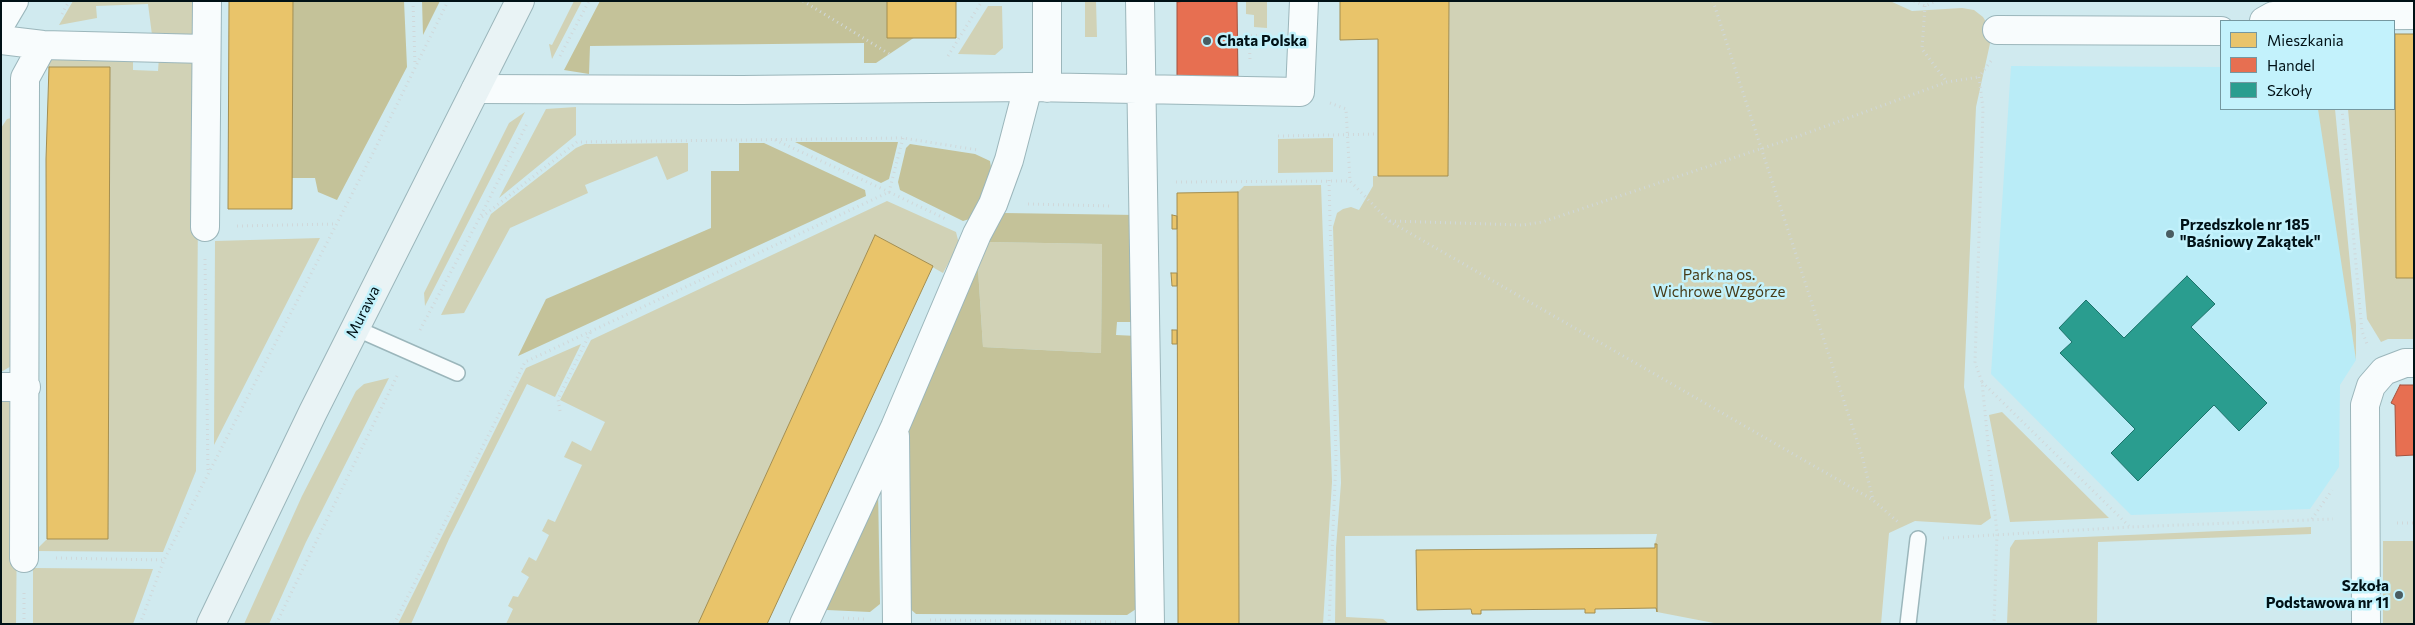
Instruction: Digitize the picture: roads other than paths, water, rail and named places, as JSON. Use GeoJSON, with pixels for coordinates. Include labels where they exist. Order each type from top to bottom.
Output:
{"type":"FeatureCollection","features":[{"type":"Feature","properties":{"kind":"street"},"geometry":{"type":"LineString","coordinates":[[1,23],[14,1]]}},
{"type":"Feature","properties":{"kind":"street"},"geometry":{"type":"LineString","coordinates":[[205,227],[207,1]]}},
{"type":"Feature","properties":{"kind":"street","name":"Murawa"},"geometry":{"type":"LineString","coordinates":[[210,624],[355,328],[520,1]]}},
{"type":"Feature","properties":{"kind":"street"},"geometry":{"type":"LineString","coordinates":[[805,621],[895,427],[977,234],[993,204],[1038,87],[1047,1]]}},
{"type":"Feature","properties":{"kind":"street"},"geometry":{"type":"LineString","coordinates":[[1140,1],[1150,623]]}},
{"type":"Feature","properties":{"kind":"street"},"geometry":{"type":"LineString","coordinates":[[476,89],[1038,87],[1300,92],[1304,1]]}},
{"type":"Feature","properties":{"kind":"street"},"geometry":{"type":"LineString","coordinates":[[2270,13],[2414,15]]}},
{"type":"Feature","properties":{"kind":"street"},"geometry":{"type":"LineString","coordinates":[[1997,30],[2220,31]]}},
{"type":"Feature","properties":{"kind":"street"},"geometry":{"type":"LineString","coordinates":[[1,40],[44,45],[206,49]]}},
{"type":"Feature","properties":{"kind":"street"},"geometry":{"type":"LineString","coordinates":[[24,558],[14,387],[25,78],[44,45]]}},
{"type":"Feature","properties":{"kind":"street"},"geometry":{"type":"LineString","coordinates":[[2366,624],[2355,568],[2365,522],[2365,405],[2371,386],[2384,371],[2405,363],[2414,363]]}},
{"type":"Feature","properties":{"kind":"street"},"geometry":{"type":"LineString","coordinates":[[895,427],[897,622]]}},
{"type":"Feature","properties":{"kind":"lane"},"geometry":{"type":"LineString","coordinates":[[355,328],[457,373]]}},
{"type":"Feature","properties":{"kind":"lane"},"geometry":{"type":"LineString","coordinates":[[1908,624],[1918,540]]}},
{"type":"Feature","properties":{"kind":"place","name":"Chata Polska"},"geometry":{"type":"Point","coordinates":[1207,41]}},
{"type":"Feature","properties":{"kind":"place","name":"Przedszkole nr 185 \"Baśniowy Zakątek\""},"geometry":{"type":"Point","coordinates":[2170,234]}},
{"type":"Feature","properties":{"kind":"place","name":"Szkoła Podstawowa nr 11"},"geometry":{"type":"Point","coordinates":[2399,595]}},
{"type":"Feature","properties":{"kind":"park label","name":"Park na os. Wichrowe Wzgórze"},"geometry":{"type":"Point","coordinates":[1719,284]}}]}
